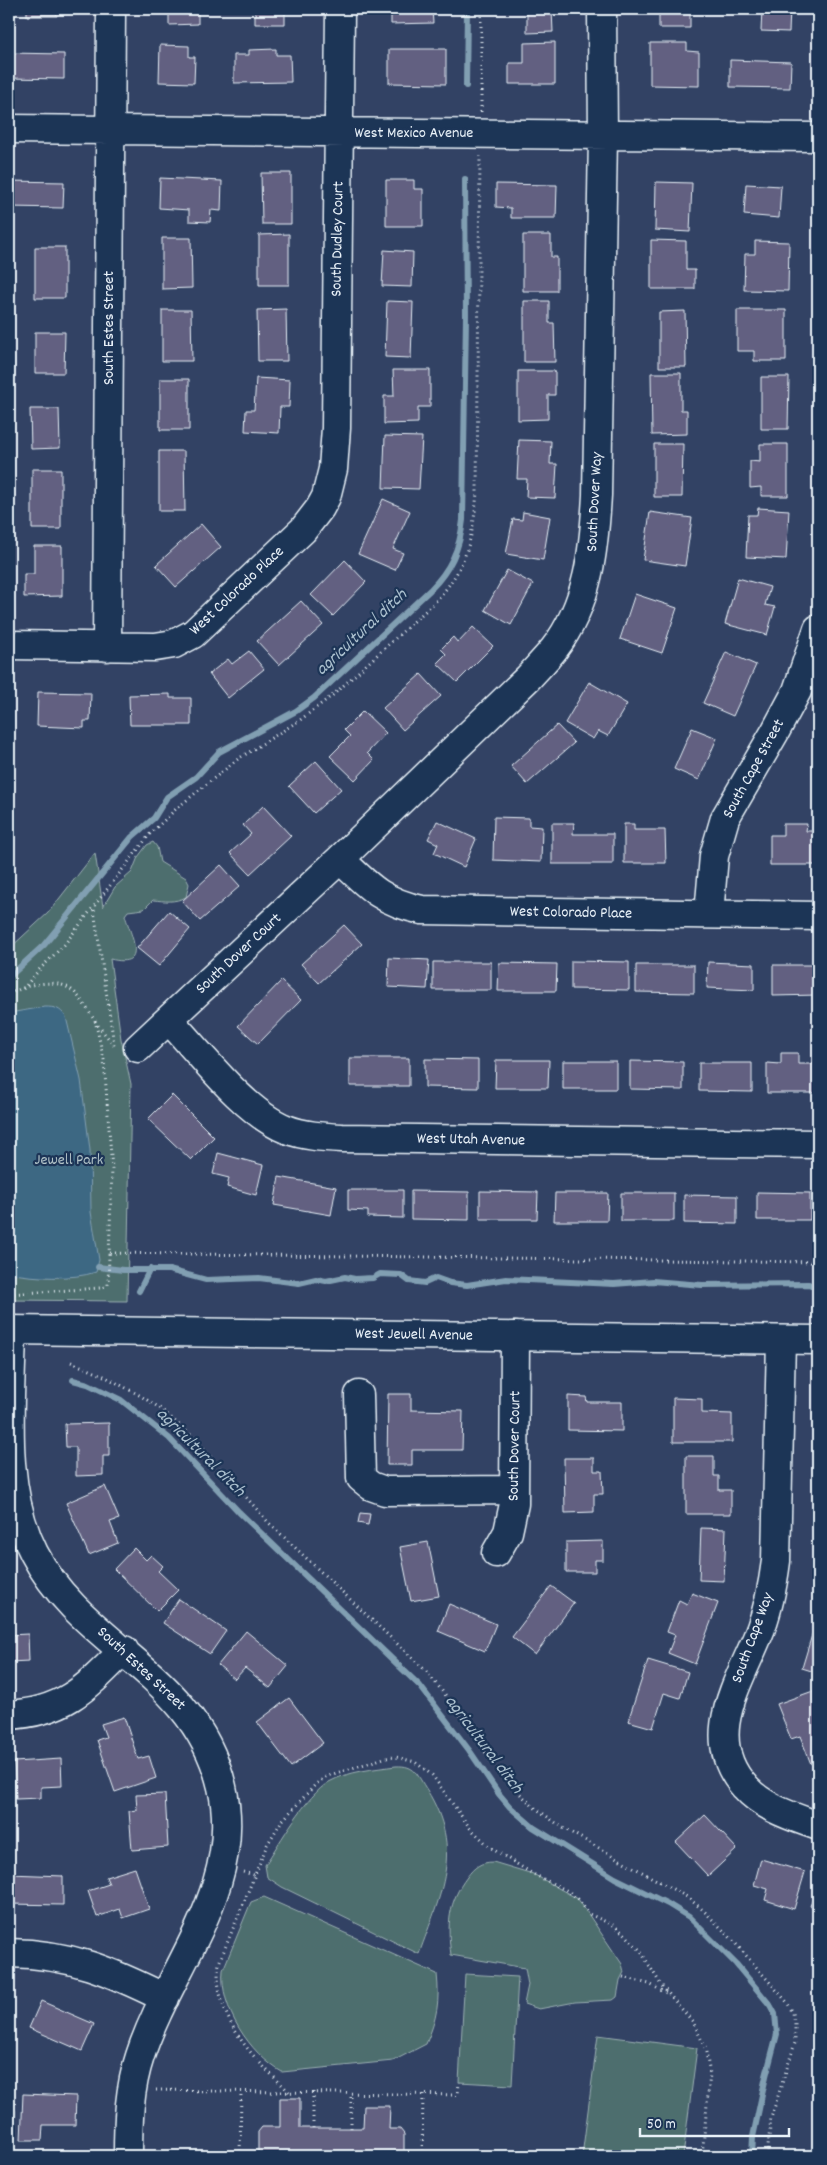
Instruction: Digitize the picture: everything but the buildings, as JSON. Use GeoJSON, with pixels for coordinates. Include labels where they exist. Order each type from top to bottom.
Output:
{"type":"FeatureCollection","features":[{"type":"Feature","properties":{"kind":"street","name":"South Estes Street"},"geometry":{"type":"LineString","coordinates":[[107,647],[111,9]]}},
{"type":"Feature","properties":{"kind":"street","name":"South Dudley Court"},"geometry":{"type":"LineString","coordinates":[[333,469],[336,428],[340,9]]}},
{"type":"Feature","properties":{"kind":"street"},"geometry":{"type":"LineString","coordinates":[[602,9],[603,136]]}},
{"type":"Feature","properties":{"kind":"street","name":"West Mexico Avenue"},"geometry":{"type":"LineString","coordinates":[[9,129],[818,137]]}},
{"type":"Feature","properties":{"kind":"street","name":"South Dover Way"},"geometry":{"type":"LineString","coordinates":[[340,859],[528,678],[555,648],[579,605],[593,554],[597,503],[603,136]]}},
{"type":"Feature","properties":{"kind":"street","name":"West Colorado Place"},"geometry":{"type":"LineString","coordinates":[[9,645],[162,646],[181,641],[193,634],[311,520],[326,497],[333,469]]}},
{"type":"Feature","properties":{"kind":"street","name":"South Cape Street"},"geometry":{"type":"LineString","coordinates":[[709,914],[714,856],[725,818],[797,691],[818,629]]}},
{"type":"Feature","properties":{"kind":"street","name":"West Colorado Place"},"geometry":{"type":"LineString","coordinates":[[340,859],[382,896],[407,907],[422,910],[818,916]]}},
{"type":"Feature","properties":{"kind":"street","name":"South Dover Court"},"geometry":{"type":"LineString","coordinates":[[126,1047],[169,1020],[340,859]]}},
{"type":"Feature","properties":{"kind":"street","name":"West Utah Avenue"},"geometry":{"type":"LineString","coordinates":[[169,1020],[255,1111],[275,1124],[300,1134],[342,1138],[818,1144]]}},
{"type":"Feature","properties":{"kind":"street","name":"South Estes Street"},"geometry":{"type":"LineString","coordinates":[[10,1330],[12,1472],[14,1489],[25,1529],[41,1565],[63,1596],[180,1703],[198,1726],[218,1773],[226,1814],[226,1848],[219,1880],[209,1907],[164,1998],[133,2078],[129,2109],[128,2156]]}},
{"type":"Feature","properties":{"kind":"street","name":"West Jewell Avenue"},"geometry":{"type":"LineString","coordinates":[[10,1330],[818,1340]]}},
{"type":"Feature","properties":{"kind":"street","name":"South Dover Court"},"geometry":{"type":"LineString","coordinates":[[496,1553],[511,1524],[514,1490],[516,1336]]}},
{"type":"Feature","properties":{"kind":"street","name":"South Cape Way"},"geometry":{"type":"LineString","coordinates":[[781,1340],[778,1535],[774,1578],[761,1628],[727,1711],[725,1739],[732,1767],[746,1788],[769,1805],[818,1826]]}},
{"type":"Feature","properties":{"kind":"street"},"geometry":{"type":"LineString","coordinates":[[360,1395],[361,1478],[371,1486],[385,1491],[514,1490]]}},
{"type":"Feature","properties":{"kind":"street"},"geometry":{"type":"LineString","coordinates":[[9,1715],[43,1710],[70,1699],[95,1679],[124,1650]]}},
{"type":"Feature","properties":{"kind":"street"},"geometry":{"type":"LineString","coordinates":[[9,1953],[52,1956],[82,1962],[128,1980],[164,1998]]}},
{"type":"Feature","properties":{"kind":"path"},"geometry":{"type":"LineString","coordinates":[[481,9],[481,114]]}},
{"type":"Feature","properties":{"kind":"path"},"geometry":{"type":"LineString","coordinates":[[23,989],[94,909],[128,860],[150,834],[177,808],[238,759],[300,720],[354,677],[448,589],[462,564],[472,538],[477,492],[480,151]]}},
{"type":"Feature","properties":{"kind":"path"},"geometry":{"type":"LineString","coordinates":[[94,909],[126,1047]]}},
{"type":"Feature","properties":{"kind":"path"},"geometry":{"type":"LineString","coordinates":[[9,994],[37,984],[52,983],[71,988],[84,1001],[94,1020],[104,1060],[111,1159],[110,1278],[108,1285],[100,1288],[9,1294]]}},
{"type":"Feature","properties":{"kind":"path"},"geometry":{"type":"LineString","coordinates":[[110,1253],[818,1262]]}},
{"type":"Feature","properties":{"kind":"path"},"geometry":{"type":"LineString","coordinates":[[71,1362],[102,1374],[161,1409],[213,1458],[268,1522],[425,1670],[457,1710],[491,1761],[528,1801],[563,1828],[687,1898],[703,1910],[729,1936],[787,2002],[795,2023],[794,2043],[772,2118],[767,2156]]}},
{"type":"Feature","properties":{"kind":"path"},"geometry":{"type":"LineString","coordinates":[[289,2092],[255,2057],[229,2018],[219,1995],[220,1962],[267,1845],[278,1828],[316,1784],[327,1776],[351,1767],[384,1758],[406,1758],[425,1767],[470,1828],[491,1848],[533,1874],[568,1891],[578,1898],[589,1914],[613,1925],[625,1934],[640,1950],[661,1984],[694,2022],[705,2047],[708,2061],[709,2088],[702,2156]]}},
{"type":"Feature","properties":{"kind":"path"},"geometry":{"type":"LineString","coordinates":[[242,1872],[254,1875]]}},
{"type":"Feature","properties":{"kind":"path"},"geometry":{"type":"LineString","coordinates":[[623,1977],[649,1984],[671,1995]]}},
{"type":"Feature","properties":{"kind":"path"},"geometry":{"type":"LineString","coordinates":[[150,2090],[458,2095],[459,2082]]}},
{"type":"Feature","properties":{"kind":"path"},"geometry":{"type":"LineString","coordinates":[[240,2156],[241,2091]]}},
{"type":"Feature","properties":{"kind":"path"},"geometry":{"type":"LineString","coordinates":[[313,2092],[313,2128]]}},
{"type":"Feature","properties":{"kind":"path"},"geometry":{"type":"LineString","coordinates":[[351,2093],[351,2128]]}},
{"type":"Feature","properties":{"kind":"path"},"geometry":{"type":"LineString","coordinates":[[422,2156],[423,2094]]}},
{"type":"Feature","properties":{"kind":"green space","name":"Jewell Park"},"geometry":{"type":"Polygon","coordinates":[[[153,842],[157,847],[160,862],[186,878],[189,884],[186,897],[182,899],[173,901],[153,900],[144,909],[128,911],[125,915],[133,940],[134,954],[130,959],[122,961],[110,959],[121,1039],[131,1084],[127,1301],[9,1300],[9,949],[48,913],[95,853],[103,907],[115,887],[132,872],[138,857],[147,845],[153,842]]]}},
{"type":"Feature","properties":{"kind":"green space"},"geometry":{"type":"Polygon","coordinates":[[[396,1766],[412,1769],[427,1790],[438,1812],[447,1852],[441,1891],[419,1954],[282,1887],[267,1877],[265,1865],[303,1808],[329,1782],[353,1773],[396,1766]]]}},
{"type":"Feature","properties":{"kind":"green space"},"geometry":{"type":"Polygon","coordinates":[[[493,1862],[533,1874],[578,1899],[622,1964],[624,1972],[620,1980],[617,1997],[613,2000],[575,2002],[539,2009],[524,2004],[528,1985],[525,1968],[451,1955],[449,1924],[456,1896],[472,1870],[481,1864],[493,1862]]]}},
{"type":"Feature","properties":{"kind":"green space"},"geometry":{"type":"Polygon","coordinates":[[[264,1897],[437,1974],[437,2010],[426,2044],[393,2061],[282,2072],[270,2064],[248,2042],[239,2028],[231,2014],[223,1984],[223,1970],[251,1902],[264,1897]]]}},
{"type":"Feature","properties":{"kind":"green space"},"geometry":{"type":"Polygon","coordinates":[[[465,1974],[518,1977],[512,2085],[459,2082],[465,1974]]]}},
{"type":"Feature","properties":{"kind":"green space"},"geometry":{"type":"Polygon","coordinates":[[[598,2035],[697,2048],[683,2156],[582,2156],[598,2035]]]}},
{"type":"Feature","properties":{"kind":"water"},"geometry":{"type":"Polygon","coordinates":[[[45,1007],[57,1009],[66,1017],[81,1080],[90,1150],[91,1212],[99,1260],[96,1272],[87,1275],[41,1277],[9,1273],[9,1013],[45,1007]]]}},
{"type":"Feature","properties":{"kind":"waterway","name":"agricultural ditch"},"geometry":{"type":"LineString","coordinates":[[466,86],[467,9]]}},
{"type":"Feature","properties":{"kind":"waterway","name":"agricultural ditch"},"geometry":{"type":"LineString","coordinates":[[9,977],[44,945],[132,837],[154,818],[167,797],[196,777],[219,752],[296,711],[314,698],[430,590],[448,567],[457,550],[463,520],[466,315],[465,179]]}},
{"type":"Feature","properties":{"kind":"waterway"},"geometry":{"type":"LineString","coordinates":[[98,1267],[123,1270],[169,1270],[206,1280],[259,1278],[299,1283],[316,1279],[326,1281],[345,1277],[355,1279],[373,1278],[380,1274],[401,1275],[409,1281],[425,1283],[436,1278],[450,1283],[467,1285],[506,1279],[614,1284],[653,1281],[702,1285],[809,1284],[818,1289]]}},
{"type":"Feature","properties":{"kind":"waterway"},"geometry":{"type":"LineString","coordinates":[[139,1291],[150,1269]]}},
{"type":"Feature","properties":{"kind":"waterway","name":"agricultural ditch"},"geometry":{"type":"LineString","coordinates":[[73,1380],[88,1384],[121,1400],[169,1438],[239,1512],[420,1686],[510,1807],[533,1827],[615,1878],[668,1904],[689,1917],[736,1964],[770,2005],[775,2014],[777,2034],[753,2137],[752,2156]]}}]}
